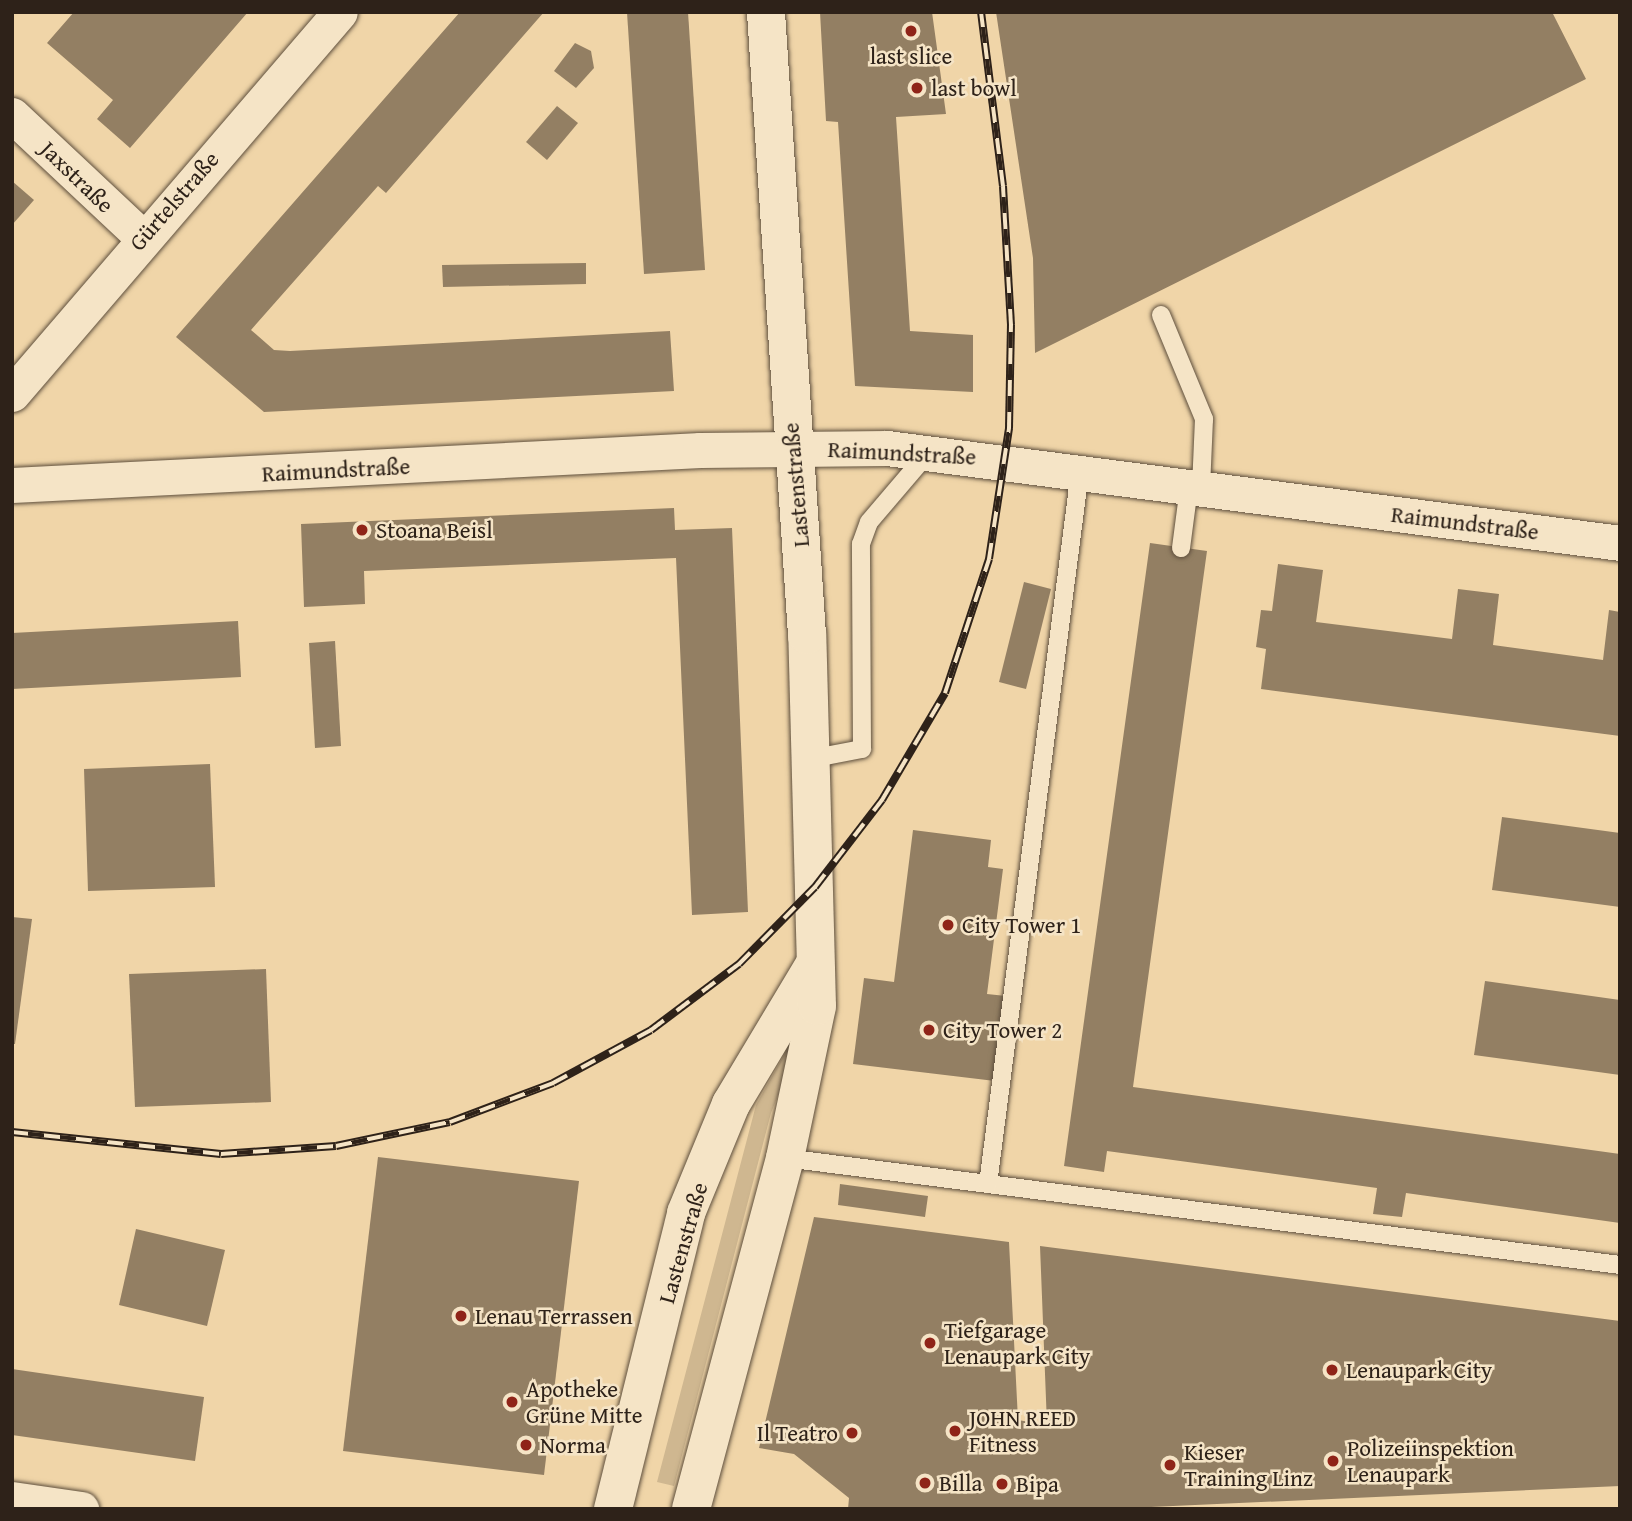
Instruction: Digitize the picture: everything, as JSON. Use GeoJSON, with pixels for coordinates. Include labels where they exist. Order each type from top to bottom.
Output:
{"type":"FeatureCollection","features":[{"type":"Feature","properties":{"kind":"main road","name":"Lastenstraße"},"geometry":{"type":"LineString","coordinates":[[691,1509],[785,1158],[813,1041],[818,959],[793,448],[766,12]]}},
{"type":"Feature","properties":{"kind":"main road","name":"Lastenstraße"},"geometry":{"type":"LineString","coordinates":[[613,1509],[687,1213],[731,1104],[818,959]]}},
{"type":"Feature","properties":{"kind":"street","name":"Gürtelstraße"},"geometry":{"type":"LineString","coordinates":[[12,394],[142,237],[340,12]]}},
{"type":"Feature","properties":{"kind":"street","name":"Jaxstraße"},"geometry":{"type":"LineString","coordinates":[[12,115],[142,237]]}},
{"type":"Feature","properties":{"kind":"street","name":"Raimundstraße"},"geometry":{"type":"LineString","coordinates":[[12,485],[793,448],[928,453],[1620,543]]}},
{"type":"Feature","properties":{"kind":"street"},"geometry":{"type":"LineString","coordinates":[[12,1499],[81,1509]]}},
{"type":"Feature","properties":{"kind":"lane"},"geometry":{"type":"LineString","coordinates":[[1161,315],[1204,419],[1195,488],[1181,548]]}},
{"type":"Feature","properties":{"kind":"lane"},"geometry":{"type":"LineString","coordinates":[[810,759],[862,749],[861,544],[869,522],[928,453]]}},
{"type":"Feature","properties":{"kind":"lane"},"geometry":{"type":"LineString","coordinates":[[988,1184],[1080,472]]}},
{"type":"Feature","properties":{"kind":"lane"},"geometry":{"type":"LineString","coordinates":[[785,1158],[1620,1265]]}},
{"type":"Feature","properties":{"kind":"shaded area"},"geometry":{"type":"Polygon","coordinates":[[[793,1039],[797,1048],[771,1113],[674,1486],[657,1482],[756,1105],[793,1039]]]}},
{"type":"Feature","properties":{"kind":"building"},"geometry":{"type":"Polygon","coordinates":[[[74,12],[248,12],[130,148],[97,119],[113,100],[47,43],[74,12]]]}},
{"type":"Feature","properties":{"kind":"building"},"geometry":{"type":"Polygon","coordinates":[[[460,12],[544,12],[386,193],[378,186],[251,330],[274,350],[290,351],[670,331],[674,391],[264,412],[176,337],[460,12]]]}},
{"type":"Feature","properties":{"kind":"building"},"geometry":{"type":"Polygon","coordinates":[[[627,12],[688,12],[705,270],[644,274],[627,12]]]}},
{"type":"Feature","properties":{"kind":"building"},"geometry":{"type":"Polygon","coordinates":[[[820,12],[932,12],[946,114],[896,117],[910,331],[973,335],[973,392],[855,386],[838,122],[826,121],[820,12]]]}},
{"type":"Feature","properties":{"kind":"building"},"geometry":{"type":"Polygon","coordinates":[[[996,12],[1552,12],[1586,79],[1035,353],[1033,258],[996,12]]]}},
{"type":"Feature","properties":{"kind":"building"},"geometry":{"type":"Polygon","coordinates":[[[575,43],[591,51],[594,68],[576,88],[554,71],[575,43]]]}},
{"type":"Feature","properties":{"kind":"building"},"geometry":{"type":"Polygon","coordinates":[[[557,106],[578,123],[547,160],[526,142],[557,106]]]}},
{"type":"Feature","properties":{"kind":"building"},"geometry":{"type":"Polygon","coordinates":[[[12,181],[34,200],[12,225],[12,181]]]}},
{"type":"Feature","properties":{"kind":"building"},"geometry":{"type":"Polygon","coordinates":[[[586,263],[586,284],[443,287],[442,265],[586,263]]]}},
{"type":"Feature","properties":{"kind":"building"},"geometry":{"type":"Polygon","coordinates":[[[674,508],[675,530],[732,528],[748,912],[692,915],[676,558],[364,571],[365,604],[304,607],[301,524],[674,508]]]}},
{"type":"Feature","properties":{"kind":"building"},"geometry":{"type":"Polygon","coordinates":[[[1150,543],[1207,551],[1133,1087],[1620,1154],[1620,1223],[1406,1193],[1402,1217],[1373,1214],[1377,1188],[1107,1151],[1104,1172],[1064,1166],[1150,543]]]}},
{"type":"Feature","properties":{"kind":"building"},"geometry":{"type":"Polygon","coordinates":[[[1278,564],[1323,570],[1316,622],[1452,639],[1458,589],[1499,594],[1493,645],[1603,660],[1609,610],[1620,612],[1620,736],[1261,689],[1266,649],[1256,647],[1261,610],[1272,611],[1278,564]]]}},
{"type":"Feature","properties":{"kind":"building"},"geometry":{"type":"Polygon","coordinates":[[[1024,582],[1051,589],[1026,689],[999,682],[1024,582]]]}},
{"type":"Feature","properties":{"kind":"building"},"geometry":{"type":"Polygon","coordinates":[[[238,621],[241,677],[12,689],[12,633],[238,621]]]}},
{"type":"Feature","properties":{"kind":"building"},"geometry":{"type":"Polygon","coordinates":[[[335,641],[341,746],[315,748],[309,643],[335,641]]]}},
{"type":"Feature","properties":{"kind":"building"},"geometry":{"type":"Polygon","coordinates":[[[210,764],[215,887],[88,891],[84,769],[210,764]]]}},
{"type":"Feature","properties":{"kind":"building"},"geometry":{"type":"Polygon","coordinates":[[[1502,817],[1620,833],[1620,907],[1492,890],[1502,817]]]}},
{"type":"Feature","properties":{"kind":"building"},"geometry":{"type":"Polygon","coordinates":[[[913,830],[991,840],[988,867],[1003,869],[987,994],[1006,996],[995,1081],[853,1064],[864,978],[894,982],[913,830]]]}},
{"type":"Feature","properties":{"kind":"building"},"geometry":{"type":"Polygon","coordinates":[[[12,917],[32,919],[15,1044],[12,1044],[12,917]]]}},
{"type":"Feature","properties":{"kind":"building"},"geometry":{"type":"Polygon","coordinates":[[[266,969],[271,1102],[135,1107],[129,974],[266,969]]]}},
{"type":"Feature","properties":{"kind":"building"},"geometry":{"type":"Polygon","coordinates":[[[1485,981],[1620,1000],[1620,1075],[1474,1055],[1485,981]]]}},
{"type":"Feature","properties":{"kind":"building","name":"Lenau Terrassen"},"geometry":{"type":"Polygon","coordinates":[[[378,1157],[579,1181],[544,1475],[343,1451],[378,1157]]]}},
{"type":"Feature","properties":{"kind":"building"},"geometry":{"type":"Polygon","coordinates":[[[840,1184],[928,1196],[925,1217],[838,1205],[840,1184]]]}},
{"type":"Feature","properties":{"kind":"building","name":"Lenaupark City"},"geometry":{"type":"Polygon","coordinates":[[[814,1217],[1009,1242],[1018,1420],[1047,1425],[1040,1246],[1620,1321],[1620,1486],[1107,1509],[848,1509],[849,1498],[794,1454],[759,1448],[814,1217]]]}},
{"type":"Feature","properties":{"kind":"building"},"geometry":{"type":"Polygon","coordinates":[[[136,1229],[225,1250],[207,1326],[119,1305],[136,1229]]]}},
{"type":"Feature","properties":{"kind":"building"},"geometry":{"type":"Polygon","coordinates":[[[12,1369],[204,1397],[195,1461],[12,1435],[12,1369]]]}},
{"type":"Feature","properties":{"kind":"railway"},"geometry":{"type":"LineString","coordinates":[[12,1132],[221,1154],[336,1146],[450,1122],[553,1083],[651,1030],[739,964],[815,887],[882,800],[945,693],[989,559],[1009,428],[1011,325],[1003,186],[981,12]]}},
{"type":"Feature","properties":{"kind":"place","name":"last slice"},"geometry":{"type":"Point","coordinates":[911,31]}},
{"type":"Feature","properties":{"kind":"place","name":"last bowl"},"geometry":{"type":"Point","coordinates":[917,88]}},
{"type":"Feature","properties":{"kind":"place","name":"Stoana Beisl"},"geometry":{"type":"Point","coordinates":[362,530]}},
{"type":"Feature","properties":{"kind":"place","name":"City Tower 1"},"geometry":{"type":"Point","coordinates":[948,925]}},
{"type":"Feature","properties":{"kind":"place","name":"City Tower 2"},"geometry":{"type":"Point","coordinates":[929,1030]}},
{"type":"Feature","properties":{"kind":"place","name":"Lenau Terrassen"},"geometry":{"type":"Point","coordinates":[461,1316]}},
{"type":"Feature","properties":{"kind":"place","name":"Tiefgarage Lenaupark City"},"geometry":{"type":"Point","coordinates":[930,1343]}},
{"type":"Feature","properties":{"kind":"place","name":"Lenaupark City"},"geometry":{"type":"Point","coordinates":[1332,1370]}},
{"type":"Feature","properties":{"kind":"place","name":"Apotheke Grüne Mitte"},"geometry":{"type":"Point","coordinates":[512,1402]}},
{"type":"Feature","properties":{"kind":"place","name":"JOHN REED Fitness"},"geometry":{"type":"Point","coordinates":[955,1431]}},
{"type":"Feature","properties":{"kind":"place","name":"Il Teatro"},"geometry":{"type":"Point","coordinates":[852,1433]}},
{"type":"Feature","properties":{"kind":"place","name":"Norma"},"geometry":{"type":"Point","coordinates":[526,1445]}},
{"type":"Feature","properties":{"kind":"place","name":"Polizeiinspektion Lenaupark"},"geometry":{"type":"Point","coordinates":[1333,1461]}},
{"type":"Feature","properties":{"kind":"place","name":"Kieser Training Linz"},"geometry":{"type":"Point","coordinates":[1170,1465]}},
{"type":"Feature","properties":{"kind":"place","name":"Billa"},"geometry":{"type":"Point","coordinates":[925,1483]}},
{"type":"Feature","properties":{"kind":"place","name":"Bipa"},"geometry":{"type":"Point","coordinates":[1002,1484]}}]}
